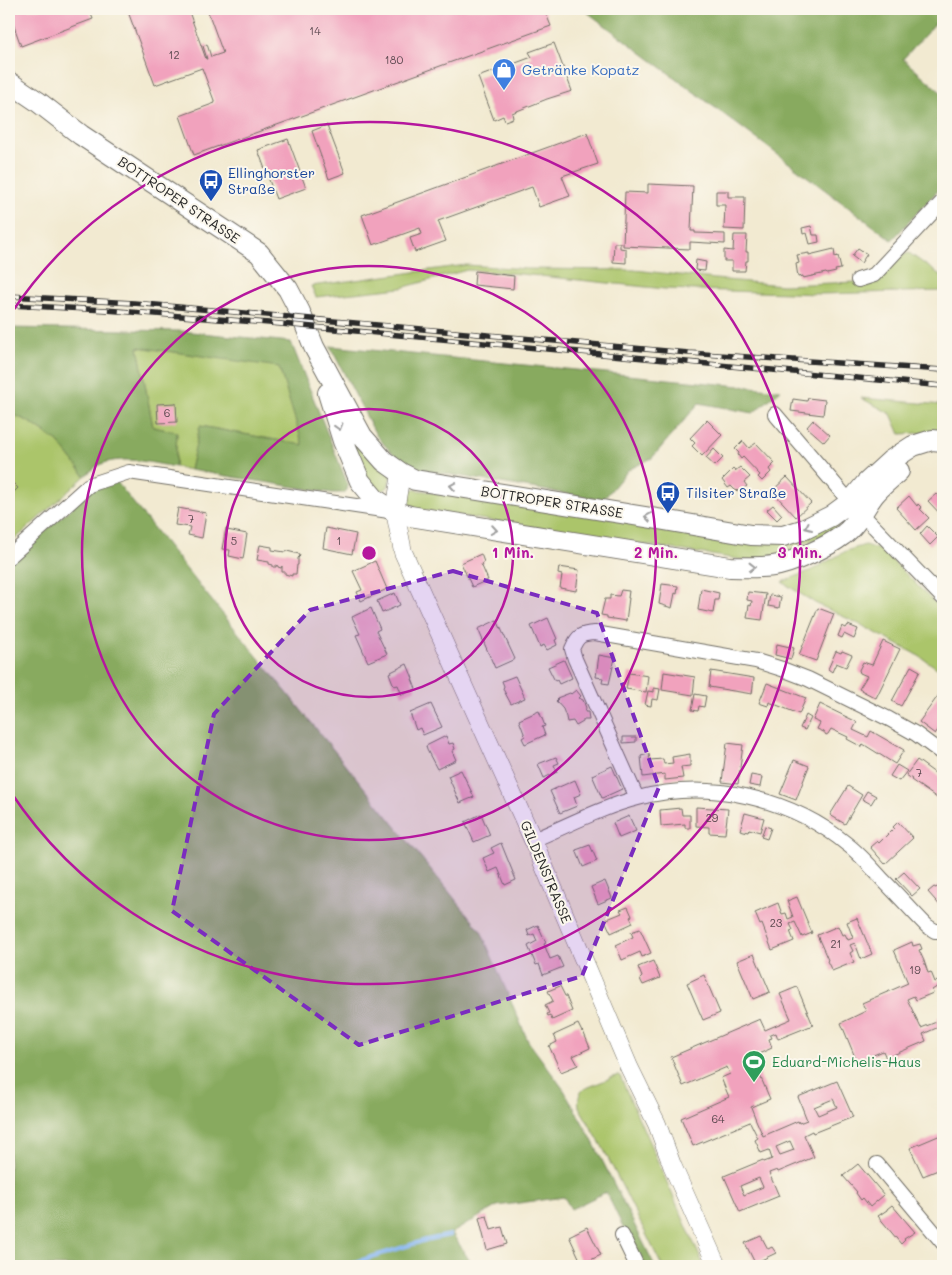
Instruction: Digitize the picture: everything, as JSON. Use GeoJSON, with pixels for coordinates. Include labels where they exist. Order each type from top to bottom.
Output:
{"type":"FeatureCollection","features":[{"type":"Feature","properties":{"kind":"main road","name":"BOTTROPER STRASSE"},"geometry":{"type":"LineString","coordinates":[[9,82],[81,135],[259,253],[288,289],[300,312],[314,348],[343,441],[360,481],[376,499],[395,512],[703,563],[753,568],[774,566],[814,552],[844,535],[856,508]]}},
{"type":"Feature","properties":{"kind":"main road","name":"BOTTROPER STRASSE"},"geometry":{"type":"LineString","coordinates":[[314,348],[362,436],[384,461],[401,473],[416,480],[751,535],[783,536],[856,508]]}},
{"type":"Feature","properties":{"kind":"main road"},"geometry":{"type":"LineString","coordinates":[[856,508],[874,495],[905,466],[943,442]]}},
{"type":"Feature","properties":{"kind":"street"},"geometry":{"type":"LineString","coordinates":[[858,280],[874,275],[943,201]]}},
{"type":"Feature","properties":{"kind":"street"},"geometry":{"type":"LineString","coordinates":[[775,414],[856,508],[943,598]]}},
{"type":"Feature","properties":{"kind":"street"},"geometry":{"type":"LineString","coordinates":[[9,556],[89,485],[129,472],[395,512]]}},
{"type":"Feature","properties":{"kind":"street","name":"GILDENSTRASSE"},"geometry":{"type":"LineString","coordinates":[[401,473],[395,512],[403,552],[533,840],[629,1067],[657,1124],[672,1165],[717,1266]]}},
{"type":"Feature","properties":{"kind":"street"},"geometry":{"type":"LineString","coordinates":[[637,798],[575,659],[572,649],[575,641],[583,634],[595,633],[683,648],[756,661],[782,668],[889,719],[916,734],[943,754]]}},
{"type":"Feature","properties":{"kind":"street"},"geometry":{"type":"LineString","coordinates":[[533,840],[608,808],[637,798],[672,792],[711,791],[748,796],[785,808],[832,833],[864,860],[927,926],[935,931],[943,931]]}},
{"type":"Feature","properties":{"kind":"street"},"geometry":{"type":"LineString","coordinates":[[877,1164],[943,1243]]}},
{"type":"Feature","properties":{"kind":"street"},"geometry":{"type":"LineString","coordinates":[[622,1235],[637,1266]]}},
{"type":"Feature","properties":{"kind":"highlighted area"},"geometry":{"type":"Polygon","coordinates":[[[453,571],[597,613],[659,787],[582,976],[359,1045],[172,911],[214,714],[310,610],[453,571]]]}},
{"type":"Feature","properties":{"kind":"green space"},"geometry":{"type":"Polygon","coordinates":[[[583,9],[938,9],[943,15],[903,59],[943,94],[943,185],[892,240],[583,9]]]}},
{"type":"Feature","properties":{"kind":"green space"},"geometry":{"type":"Polygon","coordinates":[[[909,253],[943,277],[943,291],[820,294],[665,289],[467,270],[401,288],[316,297],[311,286],[466,265],[528,269],[635,270],[782,285],[857,282],[883,277],[897,257],[909,253]]]}},
{"type":"Feature","properties":{"kind":"green space"},"geometry":{"type":"Polygon","coordinates":[[[9,328],[181,331],[291,342],[348,485],[347,490],[344,493],[332,493],[190,470],[200,426],[303,445],[279,367],[138,347],[153,427],[177,432],[175,467],[136,460],[125,460],[106,462],[97,466],[85,476],[58,442],[28,421],[9,413],[9,328]]]}},
{"type":"Feature","properties":{"kind":"green space"},"geometry":{"type":"Polygon","coordinates":[[[330,346],[781,390],[753,413],[699,403],[652,458],[628,470],[603,500],[423,470],[404,462],[388,449],[376,435],[330,346]]]}},
{"type":"Feature","properties":{"kind":"green space"},"geometry":{"type":"Polygon","coordinates":[[[138,347],[279,366],[303,445],[200,426],[190,470],[175,467],[177,432],[153,427],[138,347]]]}},
{"type":"Feature","properties":{"kind":"green space"},"geometry":{"type":"Polygon","coordinates":[[[322,371],[391,475],[388,487],[383,491],[379,490],[363,473],[322,371]]]}},
{"type":"Feature","properties":{"kind":"green space"},"geometry":{"type":"Polygon","coordinates":[[[861,398],[943,405],[943,432],[900,434],[891,414],[861,398]]]}},
{"type":"Feature","properties":{"kind":"green space"},"geometry":{"type":"Polygon","coordinates":[[[9,413],[28,421],[58,442],[85,476],[9,545],[9,413]]]}},
{"type":"Feature","properties":{"kind":"green space"},"geometry":{"type":"Polygon","coordinates":[[[116,481],[481,931],[528,1041],[564,1090],[590,1136],[655,1266],[642,1266],[606,1192],[571,1209],[564,1197],[497,1206],[452,1233],[473,1266],[9,1266],[9,564],[91,490],[116,481]]]}},
{"type":"Feature","properties":{"kind":"green space"},"geometry":{"type":"Polygon","coordinates":[[[411,489],[773,542],[836,520],[840,524],[818,538],[774,558],[750,561],[409,508],[408,503],[411,489]]]}},
{"type":"Feature","properties":{"kind":"green space"},"geometry":{"type":"Polygon","coordinates":[[[865,545],[883,551],[943,611],[943,672],[919,656],[815,603],[782,582],[812,570],[846,551],[865,545]]]}},
{"type":"Feature","properties":{"kind":"green space"},"geometry":{"type":"Polygon","coordinates":[[[618,1075],[704,1266],[662,1266],[603,1148],[579,1107],[579,1097],[584,1089],[618,1075]]]}},
{"type":"Feature","properties":{"kind":"building"},"geometry":{"type":"Polygon","coordinates":[[[9,9],[89,9],[93,19],[21,46],[9,9]]]}},
{"type":"Feature","properties":{"kind":"building"},"geometry":{"type":"Polygon","coordinates":[[[127,9],[188,9],[206,59],[203,46],[207,44],[211,57],[223,53],[207,9],[544,9],[551,26],[194,155],[180,116],[215,103],[202,68],[155,85],[127,9]]]}},
{"type":"Feature","properties":{"kind":"building"},"geometry":{"type":"Polygon","coordinates":[[[554,43],[572,91],[512,113],[513,118],[505,121],[503,116],[494,120],[478,77],[532,57],[529,52],[554,43]]]}},
{"type":"Feature","properties":{"kind":"building"},"geometry":{"type":"Polygon","coordinates":[[[327,125],[345,173],[329,179],[312,131],[327,125]]]}},
{"type":"Feature","properties":{"kind":"building"},"geometry":{"type":"Polygon","coordinates":[[[587,133],[598,164],[562,176],[570,196],[539,207],[532,187],[438,221],[446,241],[415,252],[410,238],[422,234],[420,228],[373,245],[362,215],[587,133]]]}},
{"type":"Feature","properties":{"kind":"building"},"geometry":{"type":"Polygon","coordinates":[[[288,139],[306,188],[276,199],[258,150],[288,139]]]}},
{"type":"Feature","properties":{"kind":"building"},"geometry":{"type":"Polygon","coordinates":[[[648,184],[693,186],[691,231],[695,231],[695,233],[725,234],[725,244],[690,242],[690,249],[623,246],[625,192],[648,193],[648,184]]]}},
{"type":"Feature","properties":{"kind":"building"},"geometry":{"type":"Polygon","coordinates":[[[716,191],[728,191],[728,197],[745,197],[744,230],[724,229],[725,205],[716,205],[716,191]]]}},
{"type":"Feature","properties":{"kind":"building"},"geometry":{"type":"Polygon","coordinates":[[[811,226],[813,235],[818,235],[819,242],[810,244],[807,233],[803,234],[802,228],[811,226]]]}},
{"type":"Feature","properties":{"kind":"building"},"geometry":{"type":"Polygon","coordinates":[[[734,235],[747,235],[746,252],[748,252],[748,261],[746,261],[745,271],[732,271],[732,261],[724,261],[724,250],[733,251],[734,235]]]}},
{"type":"Feature","properties":{"kind":"building"},"geometry":{"type":"Polygon","coordinates":[[[614,243],[620,243],[620,248],[626,249],[626,263],[613,262],[614,243]]]}},
{"type":"Feature","properties":{"kind":"building"},"geometry":{"type":"Polygon","coordinates":[[[858,248],[867,254],[861,263],[852,256],[858,248]]]}},
{"type":"Feature","properties":{"kind":"building"},"geometry":{"type":"Polygon","coordinates":[[[834,249],[835,257],[838,256],[841,269],[827,274],[803,278],[803,276],[798,277],[796,264],[799,263],[797,255],[809,253],[809,255],[834,249]]]}},
{"type":"Feature","properties":{"kind":"building"},"geometry":{"type":"Polygon","coordinates":[[[696,260],[706,262],[705,271],[695,270],[696,260]]]}},
{"type":"Feature","properties":{"kind":"building"},"geometry":{"type":"Polygon","coordinates":[[[475,271],[514,276],[513,289],[474,285],[475,271]]]}},
{"type":"Feature","properties":{"kind":"building"},"geometry":{"type":"Polygon","coordinates":[[[808,398],[825,400],[823,415],[791,411],[793,399],[807,401],[808,398]]]}},
{"type":"Feature","properties":{"kind":"building"},"geometry":{"type":"Polygon","coordinates":[[[176,403],[177,422],[158,423],[157,404],[176,403]]]}},
{"type":"Feature","properties":{"kind":"building"},"geometry":{"type":"Polygon","coordinates":[[[707,420],[722,435],[702,456],[692,446],[695,443],[690,438],[707,420]]]}},
{"type":"Feature","properties":{"kind":"building"},"geometry":{"type":"Polygon","coordinates":[[[813,420],[830,435],[824,442],[807,427],[813,420]]]}},
{"type":"Feature","properties":{"kind":"building"},"geometry":{"type":"Polygon","coordinates":[[[743,441],[749,448],[756,443],[775,463],[769,469],[771,472],[762,481],[758,477],[760,475],[743,457],[741,459],[735,449],[743,441]]]}},
{"type":"Feature","properties":{"kind":"building"},"geometry":{"type":"Polygon","coordinates":[[[714,449],[723,458],[715,466],[706,458],[714,449]]]}},
{"type":"Feature","properties":{"kind":"building"},"geometry":{"type":"Polygon","coordinates":[[[740,467],[750,477],[744,482],[747,486],[738,491],[731,486],[728,488],[722,480],[733,469],[735,471],[740,467]]]}},
{"type":"Feature","properties":{"kind":"building"},"geometry":{"type":"Polygon","coordinates":[[[787,477],[811,503],[796,517],[772,491],[787,477]]]}},
{"type":"Feature","properties":{"kind":"building"},"geometry":{"type":"Polygon","coordinates":[[[9,479],[18,488],[9,497],[9,479]]]}},
{"type":"Feature","properties":{"kind":"building"},"geometry":{"type":"Polygon","coordinates":[[[936,494],[943,501],[943,517],[928,501],[936,494]]]}},
{"type":"Feature","properties":{"kind":"building"},"geometry":{"type":"Polygon","coordinates":[[[909,496],[917,506],[918,504],[922,508],[920,509],[929,518],[916,530],[896,508],[909,496]]]}},
{"type":"Feature","properties":{"kind":"building"},"geometry":{"type":"Polygon","coordinates":[[[773,505],[782,515],[777,520],[767,510],[773,505]]]}},
{"type":"Feature","properties":{"kind":"building"},"geometry":{"type":"Polygon","coordinates":[[[178,508],[206,513],[202,538],[188,535],[190,527],[175,525],[178,508]]]}},
{"type":"Feature","properties":{"kind":"building"},"geometry":{"type":"Polygon","coordinates":[[[927,526],[938,537],[930,545],[920,534],[927,526]]]}},
{"type":"Feature","properties":{"kind":"building"},"geometry":{"type":"Polygon","coordinates":[[[226,528],[227,530],[247,534],[243,559],[229,556],[230,550],[222,549],[226,528]]]}},
{"type":"Feature","properties":{"kind":"building"},"geometry":{"type":"Polygon","coordinates":[[[326,528],[356,534],[352,554],[323,548],[326,528]]]}},
{"type":"Feature","properties":{"kind":"building"},"geometry":{"type":"Polygon","coordinates":[[[260,545],[272,547],[272,550],[299,554],[296,574],[292,574],[292,576],[285,574],[285,572],[282,572],[282,566],[281,568],[276,565],[276,567],[273,567],[269,562],[257,560],[260,545]]]}},
{"type":"Feature","properties":{"kind":"building"},"geometry":{"type":"Polygon","coordinates":[[[481,554],[484,562],[481,564],[488,580],[472,587],[461,563],[481,554]]]}},
{"type":"Feature","properties":{"kind":"building"},"geometry":{"type":"Polygon","coordinates":[[[375,561],[387,589],[361,601],[357,592],[362,590],[353,571],[375,561]]]}},
{"type":"Feature","properties":{"kind":"building"},"geometry":{"type":"Polygon","coordinates":[[[559,567],[579,570],[576,591],[560,588],[562,575],[558,574],[559,567]]]}},
{"type":"Feature","properties":{"kind":"building"},"geometry":{"type":"Polygon","coordinates":[[[662,584],[678,586],[672,608],[659,604],[662,584]]]}},
{"type":"Feature","properties":{"kind":"building"},"geometry":{"type":"Polygon","coordinates":[[[701,589],[719,593],[718,600],[715,600],[713,613],[698,610],[701,589]]]}},
{"type":"Feature","properties":{"kind":"building"},"geometry":{"type":"Polygon","coordinates":[[[621,590],[629,591],[626,621],[607,618],[607,616],[601,615],[605,599],[610,599],[610,595],[619,596],[621,590]]]}},
{"type":"Feature","properties":{"kind":"building"},"geometry":{"type":"Polygon","coordinates":[[[748,592],[766,594],[762,620],[747,618],[749,605],[751,606],[752,601],[747,600],[748,592]]]}},
{"type":"Feature","properties":{"kind":"building"},"geometry":{"type":"Polygon","coordinates":[[[395,593],[400,605],[382,613],[377,601],[395,593]]]}},
{"type":"Feature","properties":{"kind":"building"},"geometry":{"type":"Polygon","coordinates":[[[770,595],[781,597],[779,608],[768,606],[770,595]]]}},
{"type":"Feature","properties":{"kind":"building"},"geometry":{"type":"Polygon","coordinates":[[[371,608],[380,629],[376,631],[387,654],[368,662],[356,635],[360,634],[352,617],[371,608]]]}},
{"type":"Feature","properties":{"kind":"building"},"geometry":{"type":"Polygon","coordinates":[[[818,608],[834,614],[816,661],[799,655],[818,608]]]}},
{"type":"Feature","properties":{"kind":"building"},"geometry":{"type":"Polygon","coordinates":[[[548,618],[557,639],[555,640],[557,645],[547,650],[544,645],[540,647],[531,626],[548,618]]]}},
{"type":"Feature","properties":{"kind":"building"},"geometry":{"type":"Polygon","coordinates":[[[497,620],[515,659],[495,668],[478,629],[497,620]]]}},
{"type":"Feature","properties":{"kind":"building"},"geometry":{"type":"Polygon","coordinates":[[[848,625],[858,629],[854,639],[844,634],[842,638],[838,636],[842,626],[846,628],[848,625]]]}},
{"type":"Feature","properties":{"kind":"building"},"geometry":{"type":"Polygon","coordinates":[[[883,641],[900,649],[876,698],[859,689],[867,676],[860,673],[859,670],[863,662],[872,665],[883,641]]]}},
{"type":"Feature","properties":{"kind":"building"},"geometry":{"type":"Polygon","coordinates":[[[777,644],[794,648],[791,659],[775,655],[777,644]]]}},
{"type":"Feature","properties":{"kind":"building"},"geometry":{"type":"Polygon","coordinates":[[[836,651],[852,655],[846,667],[836,663],[832,672],[828,669],[836,651]]]}},
{"type":"Feature","properties":{"kind":"building"},"geometry":{"type":"Polygon","coordinates":[[[599,655],[615,658],[609,684],[602,683],[603,678],[596,677],[599,655]]]}},
{"type":"Feature","properties":{"kind":"building"},"geometry":{"type":"Polygon","coordinates":[[[564,660],[572,678],[559,684],[557,680],[555,681],[548,667],[564,660]]]}},
{"type":"Feature","properties":{"kind":"building"},"geometry":{"type":"Polygon","coordinates":[[[407,664],[416,689],[402,695],[398,685],[394,686],[389,673],[407,664]]]}},
{"type":"Feature","properties":{"kind":"building"},"geometry":{"type":"Polygon","coordinates":[[[911,666],[920,671],[901,706],[892,701],[911,666]]]}},
{"type":"Feature","properties":{"kind":"building"},"geometry":{"type":"Polygon","coordinates":[[[711,671],[754,678],[752,694],[709,687],[711,671]]]}},
{"type":"Feature","properties":{"kind":"building"},"geometry":{"type":"Polygon","coordinates":[[[664,672],[695,677],[693,695],[662,690],[664,672]]]}},
{"type":"Feature","properties":{"kind":"building"},"geometry":{"type":"Polygon","coordinates":[[[629,673],[648,676],[646,692],[626,689],[629,673]]]}},
{"type":"Feature","properties":{"kind":"building"},"geometry":{"type":"Polygon","coordinates":[[[515,676],[525,698],[511,704],[503,689],[502,681],[515,676]]]}},
{"type":"Feature","properties":{"kind":"building"},"geometry":{"type":"Polygon","coordinates":[[[767,683],[806,698],[799,714],[769,702],[768,706],[759,703],[767,683]]]}},
{"type":"Feature","properties":{"kind":"building"},"geometry":{"type":"Polygon","coordinates":[[[654,688],[660,689],[658,700],[652,699],[651,706],[645,705],[648,691],[654,692],[654,688]]]}},
{"type":"Feature","properties":{"kind":"building"},"geometry":{"type":"Polygon","coordinates":[[[943,689],[943,723],[935,734],[919,722],[943,689]]]}},
{"type":"Feature","properties":{"kind":"building"},"geometry":{"type":"Polygon","coordinates":[[[576,690],[581,696],[579,698],[583,700],[586,708],[585,712],[588,712],[589,720],[583,720],[583,722],[576,726],[573,721],[567,722],[563,709],[556,701],[557,698],[571,694],[576,690]]]}},
{"type":"Feature","properties":{"kind":"building"},"geometry":{"type":"Polygon","coordinates":[[[695,694],[706,696],[704,707],[699,706],[698,711],[692,710],[695,694]]]}},
{"type":"Feature","properties":{"kind":"building"},"geometry":{"type":"Polygon","coordinates":[[[431,704],[442,727],[423,735],[420,728],[416,730],[410,713],[431,704]]]}},
{"type":"Feature","properties":{"kind":"building"},"geometry":{"type":"Polygon","coordinates":[[[820,704],[857,722],[853,730],[868,737],[871,731],[904,750],[895,764],[863,744],[862,747],[847,739],[848,737],[831,729],[826,735],[817,729],[820,723],[813,720],[820,704]]]}},
{"type":"Feature","properties":{"kind":"building"},"geometry":{"type":"Polygon","coordinates":[[[539,711],[545,726],[542,727],[545,735],[525,744],[522,738],[525,736],[519,720],[539,711]]]}},
{"type":"Feature","properties":{"kind":"building"},"geometry":{"type":"Polygon","coordinates":[[[806,715],[811,718],[805,730],[800,728],[806,715]]]}},
{"type":"Feature","properties":{"kind":"building"},"geometry":{"type":"Polygon","coordinates":[[[446,736],[449,744],[453,743],[455,749],[452,751],[456,760],[437,769],[426,746],[446,736]]]}},
{"type":"Feature","properties":{"kind":"building"},"geometry":{"type":"Polygon","coordinates":[[[623,737],[636,737],[636,742],[623,743],[623,737]]]}},
{"type":"Feature","properties":{"kind":"building"},"geometry":{"type":"Polygon","coordinates":[[[727,743],[743,745],[738,784],[722,782],[727,743]]]}},
{"type":"Feature","properties":{"kind":"building"},"geometry":{"type":"Polygon","coordinates":[[[649,754],[650,760],[663,759],[664,764],[673,763],[672,757],[690,754],[690,766],[681,767],[683,778],[665,780],[665,774],[643,777],[641,756],[649,754]]]}},
{"type":"Feature","properties":{"kind":"building"},"geometry":{"type":"Polygon","coordinates":[[[556,757],[559,763],[554,765],[557,772],[544,778],[538,764],[556,757]]]}},
{"type":"Feature","properties":{"kind":"building"},"geometry":{"type":"Polygon","coordinates":[[[794,760],[809,766],[796,800],[780,794],[794,760]]]}},
{"type":"Feature","properties":{"kind":"building"},"geometry":{"type":"Polygon","coordinates":[[[917,760],[943,779],[943,789],[937,798],[906,775],[917,760]]]}},
{"type":"Feature","properties":{"kind":"building"},"geometry":{"type":"Polygon","coordinates":[[[897,765],[907,771],[899,781],[890,776],[897,765]]]}},
{"type":"Feature","properties":{"kind":"building"},"geometry":{"type":"Polygon","coordinates":[[[612,766],[622,789],[602,798],[592,775],[612,766]]]}},
{"type":"Feature","properties":{"kind":"building"},"geometry":{"type":"Polygon","coordinates":[[[461,770],[474,797],[460,803],[448,776],[461,770]]]}},
{"type":"Feature","properties":{"kind":"building"},"geometry":{"type":"Polygon","coordinates":[[[751,775],[762,777],[760,787],[749,785],[751,775]]]}},
{"type":"Feature","properties":{"kind":"building"},"geometry":{"type":"Polygon","coordinates":[[[575,780],[581,794],[574,797],[577,806],[560,813],[550,791],[575,780]]]}},
{"type":"Feature","properties":{"kind":"building"},"geometry":{"type":"Polygon","coordinates":[[[848,786],[862,795],[845,824],[830,815],[848,786]]]}},
{"type":"Feature","properties":{"kind":"building"},"geometry":{"type":"Polygon","coordinates":[[[867,791],[876,796],[871,804],[862,799],[867,791]]]}},
{"type":"Feature","properties":{"kind":"building"},"geometry":{"type":"Polygon","coordinates":[[[696,807],[728,809],[725,834],[709,833],[709,827],[696,826],[696,807]]]}},
{"type":"Feature","properties":{"kind":"building"},"geometry":{"type":"Polygon","coordinates":[[[681,808],[682,815],[690,815],[690,828],[685,828],[685,824],[661,826],[660,810],[681,808]]]}},
{"type":"Feature","properties":{"kind":"building"},"geometry":{"type":"Polygon","coordinates":[[[745,813],[764,818],[760,832],[749,829],[748,832],[740,830],[745,813]]]}},
{"type":"Feature","properties":{"kind":"building"},"geometry":{"type":"Polygon","coordinates":[[[481,814],[490,835],[474,842],[465,822],[481,814]]]}},
{"type":"Feature","properties":{"kind":"building"},"geometry":{"type":"Polygon","coordinates":[[[629,816],[636,831],[619,838],[613,823],[629,816]]]}},
{"type":"Feature","properties":{"kind":"building"},"geometry":{"type":"Polygon","coordinates":[[[898,822],[913,838],[885,864],[870,847],[877,841],[879,843],[898,822]]]}},
{"type":"Feature","properties":{"kind":"building"},"geometry":{"type":"Polygon","coordinates":[[[765,826],[771,828],[767,839],[761,837],[765,826]]]}},
{"type":"Feature","properties":{"kind":"building"},"geometry":{"type":"Polygon","coordinates":[[[501,843],[516,880],[505,885],[498,868],[489,872],[483,858],[494,853],[491,848],[501,843]]]}},
{"type":"Feature","properties":{"kind":"building"},"geometry":{"type":"Polygon","coordinates":[[[590,845],[597,861],[583,867],[576,850],[590,845]]]}},
{"type":"Feature","properties":{"kind":"building"},"geometry":{"type":"Polygon","coordinates":[[[904,872],[920,889],[912,896],[896,879],[904,872]]]}},
{"type":"Feature","properties":{"kind":"building"},"geometry":{"type":"Polygon","coordinates":[[[605,881],[612,898],[598,904],[591,887],[605,881]]]}},
{"type":"Feature","properties":{"kind":"building"},"geometry":{"type":"Polygon","coordinates":[[[943,882],[943,909],[928,892],[943,882]]]}},
{"type":"Feature","properties":{"kind":"building"},"geometry":{"type":"Polygon","coordinates":[[[797,897],[812,933],[802,937],[795,922],[790,924],[793,930],[790,931],[794,941],[772,950],[762,924],[760,925],[755,913],[778,903],[782,914],[786,913],[788,919],[793,917],[787,901],[797,897]]]}},
{"type":"Feature","properties":{"kind":"building"},"geometry":{"type":"Polygon","coordinates":[[[628,907],[633,923],[611,933],[605,920],[622,913],[620,910],[628,907]]]}},
{"type":"Feature","properties":{"kind":"building"},"geometry":{"type":"Polygon","coordinates":[[[857,918],[872,954],[861,959],[855,943],[850,945],[853,951],[850,953],[854,962],[832,971],[817,935],[838,926],[842,935],[845,934],[848,940],[853,938],[847,922],[857,918]]]}},
{"type":"Feature","properties":{"kind":"building"},"geometry":{"type":"Polygon","coordinates":[[[538,925],[546,943],[544,944],[550,959],[558,956],[563,967],[543,975],[539,964],[536,965],[528,946],[537,941],[534,934],[529,936],[527,930],[538,925]]]}},
{"type":"Feature","properties":{"kind":"building"},"geometry":{"type":"Polygon","coordinates":[[[640,929],[651,953],[642,957],[640,952],[622,960],[616,945],[633,937],[631,932],[640,929]]]}},
{"type":"Feature","properties":{"kind":"building"},"geometry":{"type":"Polygon","coordinates":[[[912,942],[913,946],[920,944],[922,949],[919,950],[928,973],[931,972],[935,982],[943,979],[943,983],[932,990],[933,993],[916,1000],[914,996],[907,999],[921,1028],[939,1021],[937,1018],[943,1015],[943,1032],[941,1026],[923,1034],[926,1041],[886,1058],[883,1051],[857,1062],[841,1023],[866,1011],[862,1003],[908,983],[894,950],[912,942]]]}},
{"type":"Feature","properties":{"kind":"building"},"geometry":{"type":"Polygon","coordinates":[[[754,954],[770,992],[753,999],[737,961],[754,954]]]}},
{"type":"Feature","properties":{"kind":"building"},"geometry":{"type":"Polygon","coordinates":[[[653,961],[660,978],[643,985],[638,967],[653,961]]]}},
{"type":"Feature","properties":{"kind":"building"},"geometry":{"type":"Polygon","coordinates":[[[704,975],[720,1013],[703,1020],[687,983],[704,975]]]}},
{"type":"Feature","properties":{"kind":"building"},"geometry":{"type":"Polygon","coordinates":[[[560,986],[572,1011],[552,1020],[550,1015],[548,1016],[547,1014],[549,1013],[545,1005],[553,1001],[548,991],[560,986]]]}},
{"type":"Feature","properties":{"kind":"building"},"geometry":{"type":"Polygon","coordinates":[[[797,987],[813,1025],[778,1039],[776,1033],[770,1034],[772,1038],[769,1039],[772,1048],[743,1061],[746,1068],[755,1064],[770,1099],[751,1107],[763,1136],[798,1121],[799,1123],[807,1120],[798,1097],[837,1081],[853,1117],[804,1135],[814,1157],[778,1172],[777,1170],[769,1173],[779,1196],[740,1212],[724,1176],[763,1160],[764,1162],[772,1159],[769,1150],[761,1153],[755,1140],[758,1138],[750,1122],[693,1146],[681,1118],[729,1097],[721,1078],[730,1074],[727,1067],[683,1086],[671,1057],[760,1019],[765,1030],[791,1019],[780,994],[797,987]],[[833,1099],[814,1107],[818,1115],[837,1107],[833,1099]],[[790,1141],[776,1147],[780,1155],[794,1150],[790,1141]],[[759,1178],[740,1186],[744,1195],[763,1187],[759,1178]]]}},
{"type":"Feature","properties":{"kind":"building"},"geometry":{"type":"Polygon","coordinates":[[[578,1024],[590,1048],[573,1056],[578,1065],[561,1072],[549,1046],[557,1042],[554,1035],[578,1024]]]}},
{"type":"Feature","properties":{"kind":"building"},"geometry":{"type":"Polygon","coordinates":[[[943,1134],[943,1168],[923,1176],[910,1148],[943,1134]]]}},
{"type":"Feature","properties":{"kind":"building"},"geometry":{"type":"Polygon","coordinates":[[[858,1164],[884,1195],[870,1207],[863,1198],[861,1200],[857,1192],[843,1176],[858,1164]]]}},
{"type":"Feature","properties":{"kind":"building"},"geometry":{"type":"Polygon","coordinates":[[[892,1205],[915,1232],[904,1239],[901,1244],[878,1216],[892,1205]]]}},
{"type":"Feature","properties":{"kind":"building"},"geometry":{"type":"Polygon","coordinates":[[[487,1216],[491,1230],[502,1227],[507,1244],[487,1250],[479,1218],[487,1216]]]}},
{"type":"Feature","properties":{"kind":"building"},"geometry":{"type":"Polygon","coordinates":[[[587,1227],[601,1255],[582,1264],[569,1236],[587,1227]]]}},
{"type":"Feature","properties":{"kind":"building"},"geometry":{"type":"Polygon","coordinates":[[[761,1236],[768,1249],[772,1247],[776,1253],[755,1263],[745,1243],[761,1236]]]}},
{"type":"Feature","properties":{"kind":"waterway"},"geometry":{"type":"LineString","coordinates":[[348,1266],[426,1240],[450,1235]]}},
{"type":"Feature","properties":{"kind":"railway"},"geometry":{"type":"LineString","coordinates":[[9,296],[134,303],[689,353],[943,370]]}},
{"type":"Feature","properties":{"kind":"railway"},"geometry":{"type":"LineString","coordinates":[[9,305],[106,310],[281,324],[943,386]]}},
{"type":"Feature","properties":{"kind":"place","name":"Getränke Kopatz"},"geometry":{"type":"Point","coordinates":[504,91]}},
{"type":"Feature","properties":{"kind":"place","name":"Ellinghorster Straße"},"geometry":{"type":"Point","coordinates":[211,202]}},
{"type":"Feature","properties":{"kind":"place","name":"Tilsiter Straße"},"geometry":{"type":"Point","coordinates":[668,514]}},
{"type":"Feature","properties":{"kind":"place","name":"Eduard-Michelis-Haus"},"geometry":{"type":"Point","coordinates":[754,1083]}}]}
